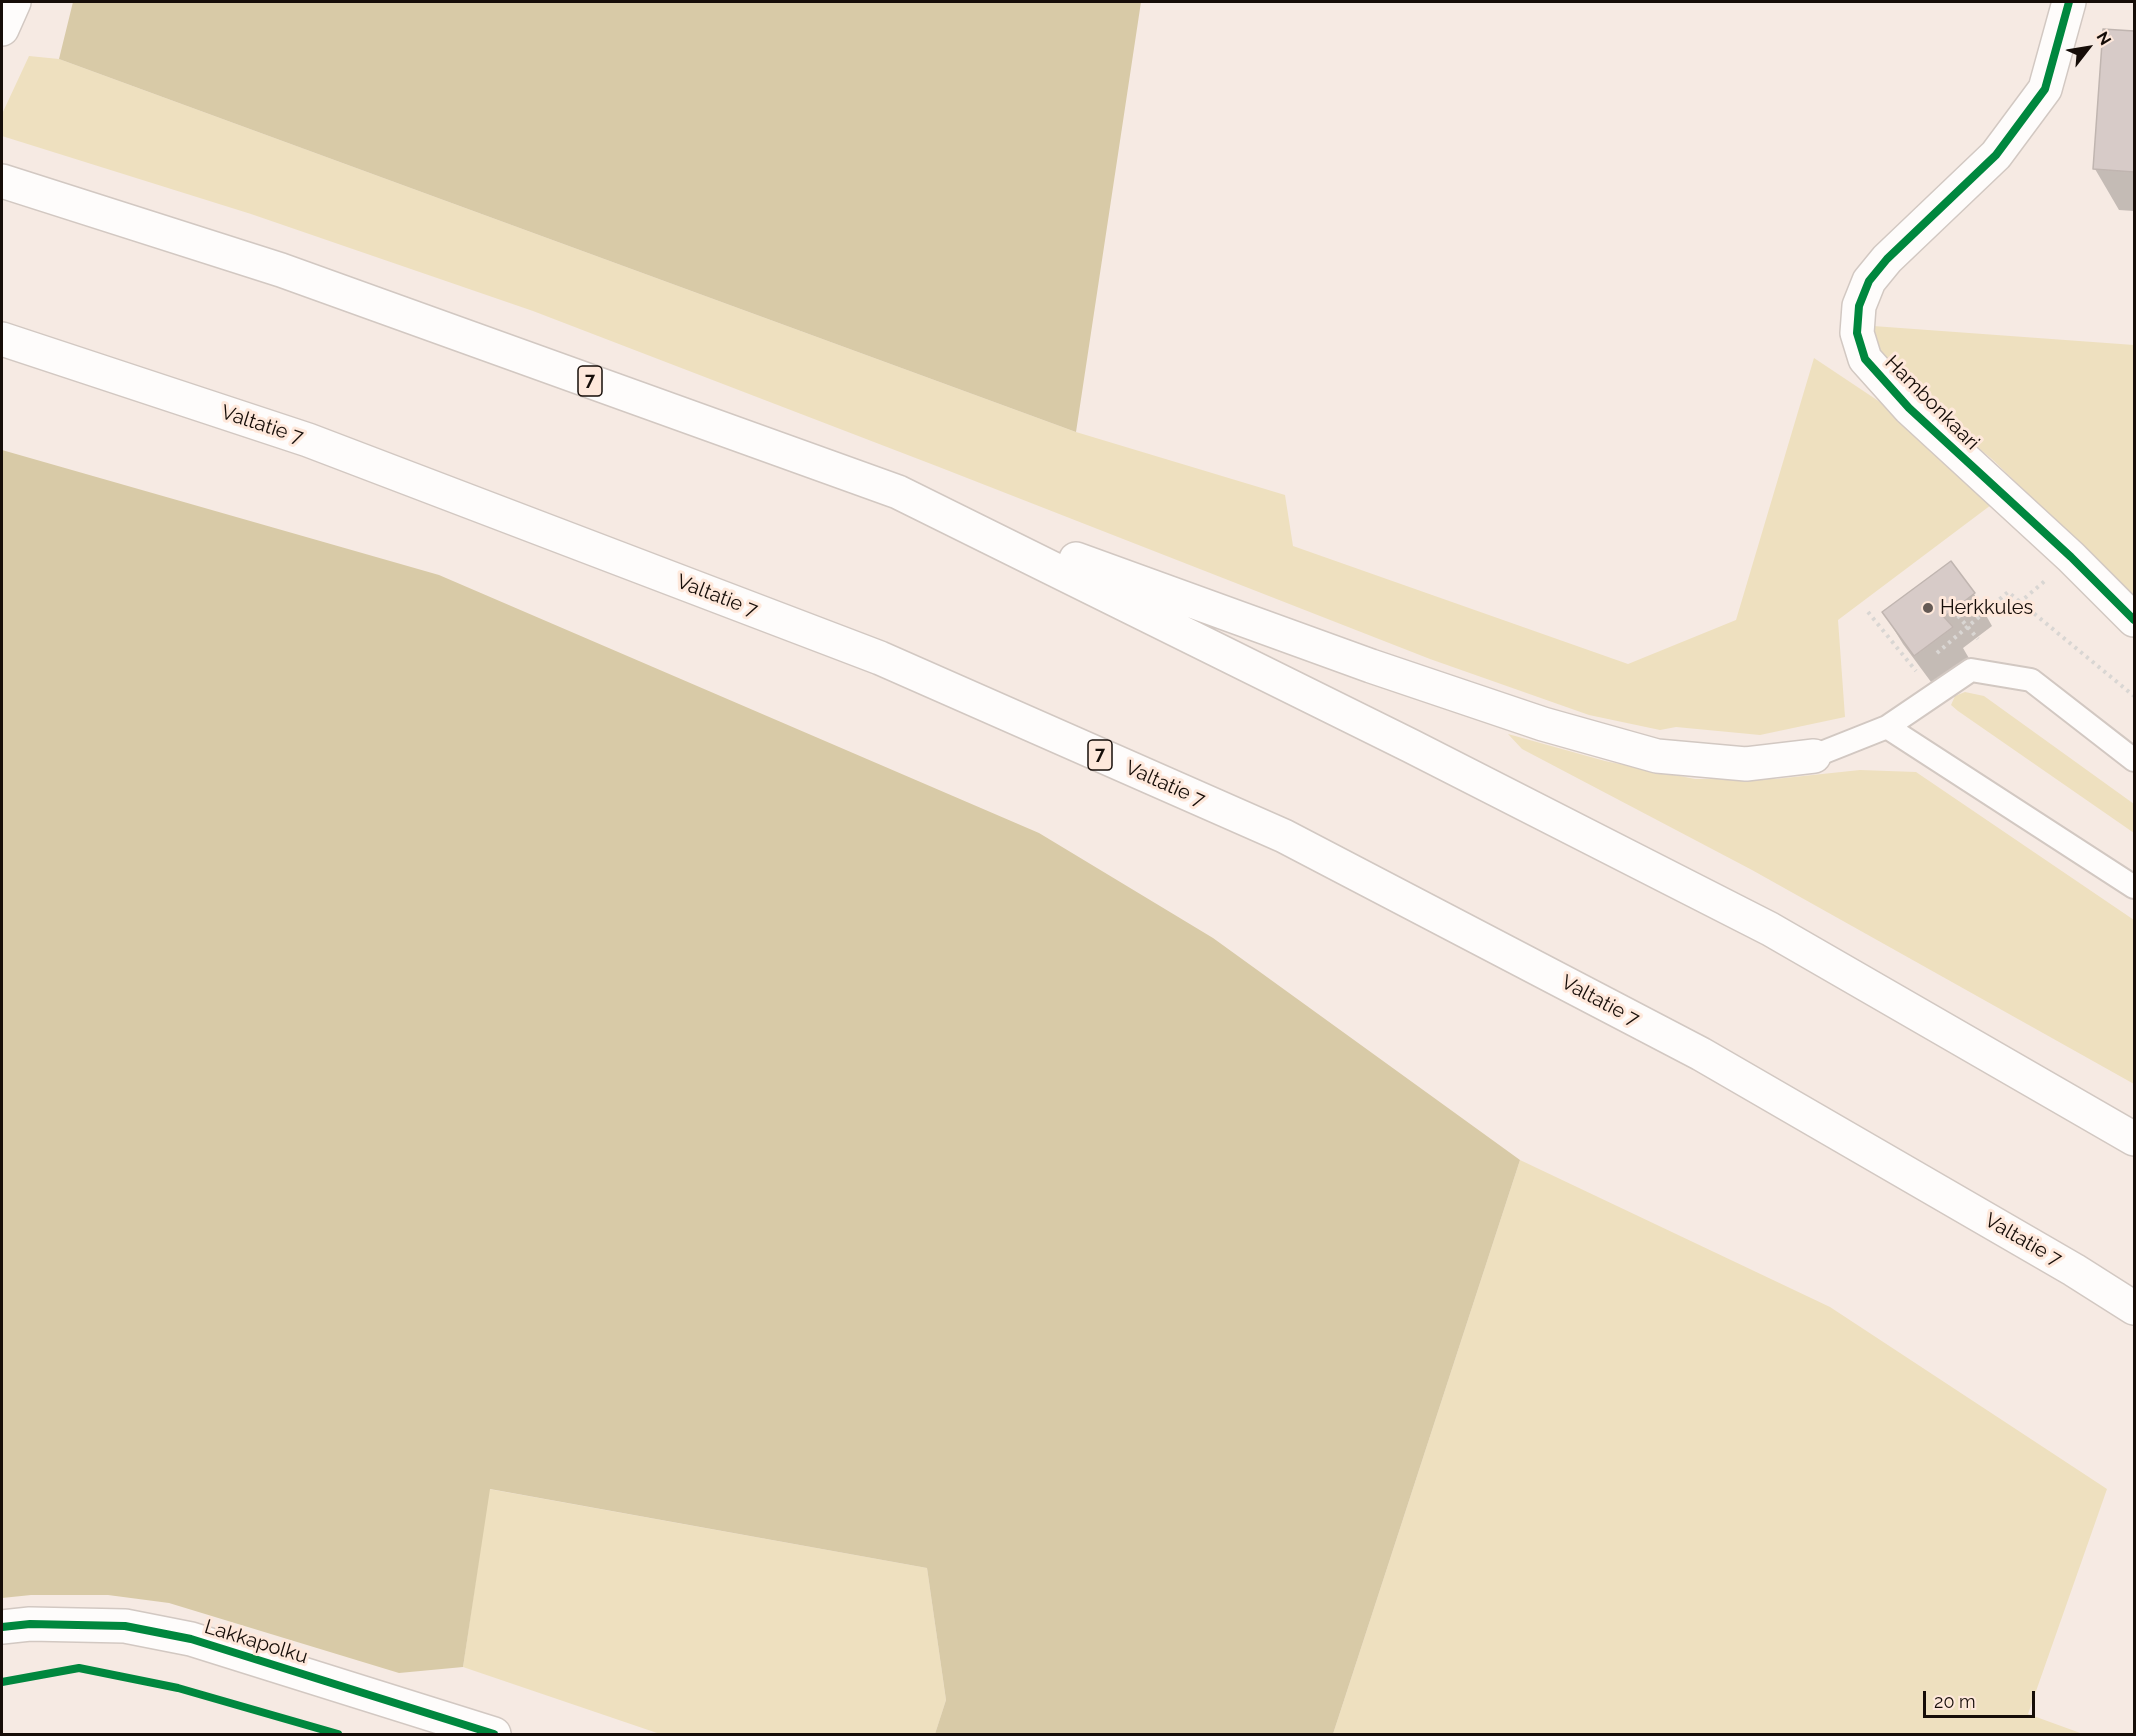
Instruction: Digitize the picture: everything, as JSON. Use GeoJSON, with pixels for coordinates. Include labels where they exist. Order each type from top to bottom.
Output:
{"type":"FeatureCollection","features":[{"type":"Feature","properties":{"kind":"main road"},"geometry":{"type":"LineString","coordinates":[[2,29],[14,2]]}},
{"type":"Feature","properties":{"kind":"main road","name":"Hambonkaari"},"geometry":{"type":"LineString","coordinates":[[2069,2],[2045,89],[1996,155],[1887,259],[1869,281],[1859,306],[1857,333],[1865,359],[1909,408],[2071,557],[2134,620]]}},
{"type":"Feature","properties":{"kind":"main road","name":"7"},"geometry":{"type":"LineString","coordinates":[[2,181],[281,270],[898,492],[1400,740],[1770,929],[2134,1138]]}},
{"type":"Feature","properties":{"kind":"main road","name":"Valtatie 7"},"geometry":{"type":"LineString","coordinates":[[2,339],[308,440],[880,658],[1284,836],[1701,1054],[2074,1270],[2134,1308]]}},
{"type":"Feature","properties":{"kind":"main road"},"geometry":{"type":"LineString","coordinates":[[898,492],[1186,600],[1543,724],[1657,756],[1746,764],[1814,756]]}},
{"type":"Feature","properties":{"kind":"main road","name":"Lakkapolku"},"geometry":{"type":"LineString","coordinates":[[2,1627],[30,1624],[125,1626],[190,1639],[494,1734]]}},
{"type":"Feature","properties":{"kind":"lane"},"geometry":{"type":"LineString","coordinates":[[1814,756],[1887,727],[1971,670],[2031,680],[2134,760]]}},
{"type":"Feature","properties":{"kind":"lane"},"geometry":{"type":"LineString","coordinates":[[1887,727],[2134,887]]}},
{"type":"Feature","properties":{"kind":"path"},"geometry":{"type":"LineString","coordinates":[[1932,657],[2008,592],[2134,696]]}},
{"type":"Feature","properties":{"kind":"path"},"geometry":{"type":"LineString","coordinates":[[1868,612],[1915,672],[1923,665]]}},
{"type":"Feature","properties":{"kind":"shaded area"},"geometry":{"type":"Polygon","coordinates":[[[73,2],[1141,2],[1076,432],[59,59],[73,2]]]}},
{"type":"Feature","properties":{"kind":"shaded area"},"geometry":{"type":"Polygon","coordinates":[[[29,56],[59,59],[1076,432],[1285,495],[1293,546],[1628,664],[1736,620],[1814,358],[1886,406],[1991,505],[1838,620],[1845,717],[1760,735],[1676,727],[1660,730],[1589,715],[1430,659],[533,311],[251,214],[2,136],[2,114],[29,56]]]}},
{"type":"Feature","properties":{"kind":"shaded area"},"geometry":{"type":"Polygon","coordinates":[[[1873,326],[2134,345],[2134,598],[1992,459],[1930,409],[1873,345],[1873,326]]]}},
{"type":"Feature","properties":{"kind":"shaded area"},"geometry":{"type":"Polygon","coordinates":[[[2,450],[439,575],[1039,833],[1213,938],[1520,1160],[1333,1734],[935,1734],[946,1700],[927,1568],[490,1489],[463,1667],[399,1673],[169,1603],[108,1595],[31,1595],[2,1598],[2,450]]]}},
{"type":"Feature","properties":{"kind":"shaded area"},"geometry":{"type":"Polygon","coordinates":[[[1965,692],[1984,696],[2134,804],[2134,833],[1951,705],[1955,696],[1965,692]]]}},
{"type":"Feature","properties":{"kind":"shaded area"},"geometry":{"type":"Polygon","coordinates":[[[1508,734],[1605,761],[1695,779],[1775,779],[1860,770],[1916,772],[2134,920],[2134,1084],[1752,870],[1522,749],[1508,734]]]}},
{"type":"Feature","properties":{"kind":"shaded area"},"geometry":{"type":"Polygon","coordinates":[[[1520,1160],[1830,1307],[2107,1489],[2028,1714],[2083,1734],[1333,1734],[1520,1160]]]}},
{"type":"Feature","properties":{"kind":"shaded area"},"geometry":{"type":"Polygon","coordinates":[[[489,1489],[927,1568],[946,1700],[935,1734],[660,1734],[463,1667],[489,1489]]]}},
{"type":"Feature","properties":{"kind":"building"},"geometry":{"type":"Polygon","coordinates":[[[2103,29],[2134,31],[2134,172],[2093,169],[2103,29]]]}},
{"type":"Feature","properties":{"kind":"building"},"geometry":{"type":"Polygon","coordinates":[[[1951,561],[1975,593],[1944,617],[1953,627],[1914,656],[1882,612],[1951,561]]]}},
{"type":"Feature","properties":{"kind":"cycle path"},"geometry":{"type":"LineString","coordinates":[[2069,2],[2045,89],[1996,155],[1887,259],[1869,281],[1859,306],[1857,333],[1865,359],[1909,408],[2071,557],[2134,620]]}},
{"type":"Feature","properties":{"kind":"cycle path"},"geometry":{"type":"LineString","coordinates":[[2,1627],[30,1624],[125,1626],[191,1639],[494,1734]]}},
{"type":"Feature","properties":{"kind":"cycle path"},"geometry":{"type":"LineString","coordinates":[[2,1682],[79,1668],[178,1688],[338,1734]]}},
{"type":"Feature","properties":{"kind":"place","name":"Herkkules"},"geometry":{"type":"Point","coordinates":[1928,608]}}]}
